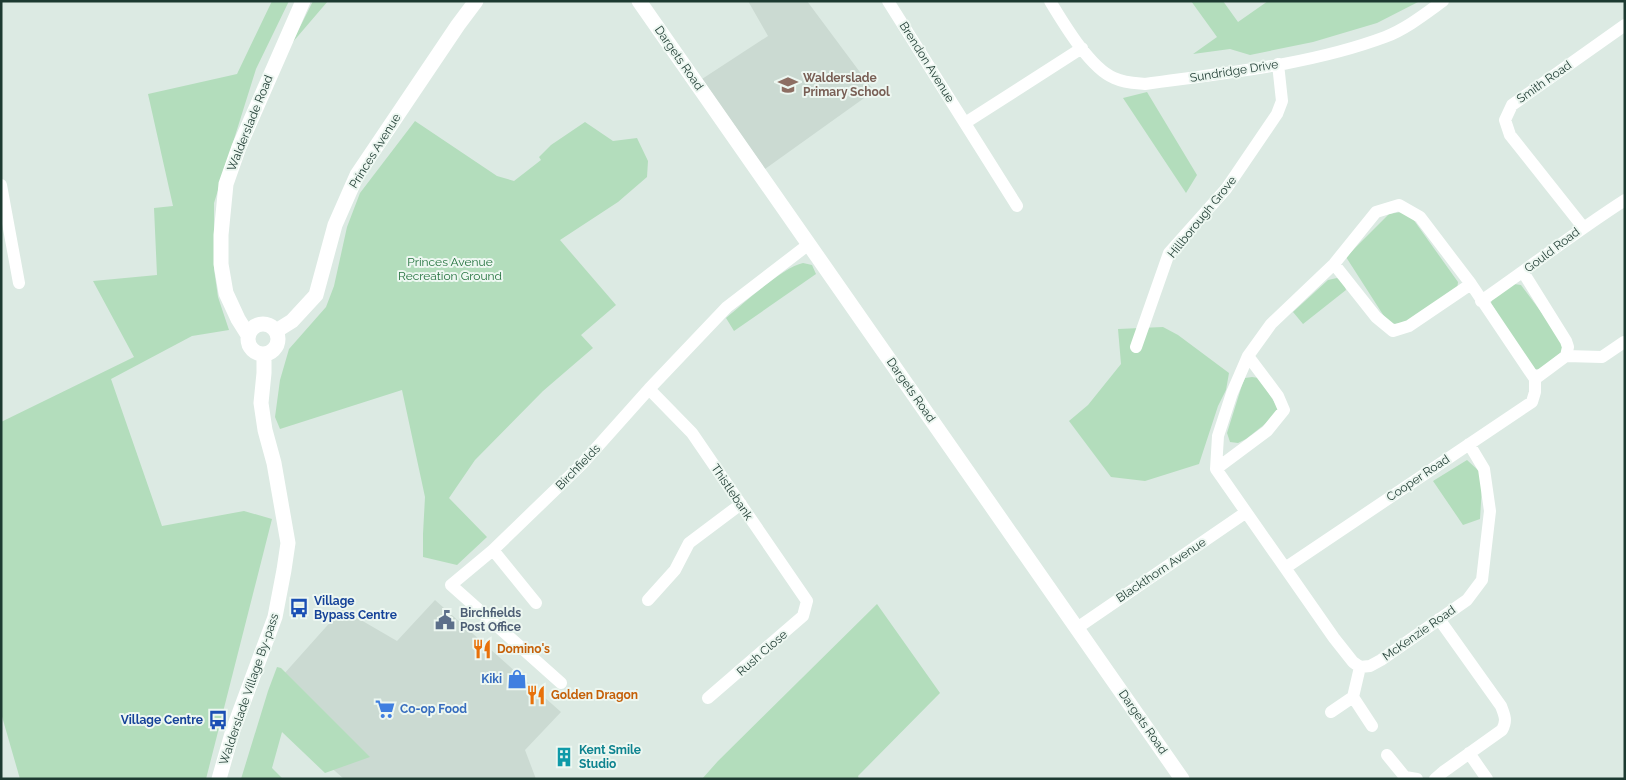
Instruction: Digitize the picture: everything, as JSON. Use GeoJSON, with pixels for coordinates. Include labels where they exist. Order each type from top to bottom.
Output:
{"type":"FeatureCollection","features":[{"type":"Feature","properties":{"kind":"street","name":"Walderslade Road"},"geometry":{"type":"LineString","coordinates":[[248,334],[238,319],[226,293],[221,264],[220,235],[226,184],[239,148],[302,1]]}},
{"type":"Feature","properties":{"kind":"street","name":"Princes Avenue"},"geometry":{"type":"LineString","coordinates":[[276,332],[292,321],[316,294],[335,225],[357,175],[458,24],[476,1]]}},
{"type":"Feature","properties":{"kind":"street","name":"Dargets Road"},"geometry":{"type":"LineString","coordinates":[[639,1],[1182,779]]}},
{"type":"Feature","properties":{"kind":"street","name":"Brendon Avenue"},"geometry":{"type":"LineString","coordinates":[[888,1],[1017,206]]}},
{"type":"Feature","properties":{"kind":"street","name":"Sundridge Drive"},"geometry":{"type":"LineString","coordinates":[[1050,1],[1082,48],[1100,70],[1113,78],[1128,83],[1145,84],[1278,64],[1335,52],[1386,36],[1412,23],[1444,1]]}},
{"type":"Feature","properties":{"kind":"street","name":"Smith Road"},"geometry":{"type":"LineString","coordinates":[[1582,227],[1510,135],[1505,120],[1512,105],[1625,25]]}},
{"type":"Feature","properties":{"kind":"street"},"geometry":{"type":"LineString","coordinates":[[965,123],[1082,48]]}},
{"type":"Feature","properties":{"kind":"street","name":"Hillborough Grove"},"geometry":{"type":"LineString","coordinates":[[1136,347],[1169,253],[1226,189],[1277,114],[1282,101],[1278,64]]}},
{"type":"Feature","properties":{"kind":"street"},"geometry":{"type":"LineString","coordinates":[[1,184],[19,283]]}},
{"type":"Feature","properties":{"kind":"street","name":"Gould Road"},"geometry":{"type":"LineString","coordinates":[[1481,301],[1582,227],[1625,200]]}},
{"type":"Feature","properties":{"kind":"street"},"geometry":{"type":"LineString","coordinates":[[1331,712],[1353,697],[1360,667],[1353,662],[1334,638],[1216,469],[1218,436],[1232,393],[1248,356],[1271,324],[1334,264],[1376,212],[1399,205],[1420,217],[1470,284],[1535,379],[1566,356],[1602,357],[1624,342]]}},
{"type":"Feature","properties":{"kind":"street","name":"Birchfields"},"geometry":{"type":"LineString","coordinates":[[562,683],[450,585],[493,550],[582,464],[649,389],[727,307],[809,244]]}},
{"type":"Feature","properties":{"kind":"street"},"geometry":{"type":"LineString","coordinates":[[1334,264],[1376,317],[1393,331],[1410,326],[1470,284]]}},
{"type":"Feature","properties":{"kind":"street"},"geometry":{"type":"LineString","coordinates":[[1523,272],[1566,341],[1568,347],[1566,356]]}},
{"type":"Feature","properties":{"kind":"street"},"geometry":{"type":"LineString","coordinates":[[258,324],[268,325],[276,332],[278,341],[273,350],[264,354],[255,352],[248,344],[248,334],[258,324]]}},
{"type":"Feature","properties":{"kind":"street","name":"Walderslade Village By-pass"},"geometry":{"type":"LineString","coordinates":[[219,779],[233,730],[275,617],[288,543],[261,403],[264,354]]}},
{"type":"Feature","properties":{"kind":"street"},"geometry":{"type":"LineString","coordinates":[[1216,469],[1268,431],[1284,410],[1278,396],[1248,356]]}},
{"type":"Feature","properties":{"kind":"street","name":"Cooper Road"},"geometry":{"type":"LineString","coordinates":[[1285,568],[1532,402],[1535,392],[1535,379]]}},
{"type":"Feature","properties":{"kind":"street","name":"Thistlebank"},"geometry":{"type":"LineString","coordinates":[[649,389],[692,433],[807,602]]}},
{"type":"Feature","properties":{"kind":"street","name":"McKenzie Road"},"geometry":{"type":"LineString","coordinates":[[1360,667],[1370,666],[1381,660],[1467,600],[1482,580],[1490,511],[1484,469],[1469,444]]}},
{"type":"Feature","properties":{"kind":"street"},"geometry":{"type":"LineString","coordinates":[[648,600],[675,570],[689,543],[741,504]]}},
{"type":"Feature","properties":{"kind":"street","name":"Blackthorn Avenue"},"geometry":{"type":"LineString","coordinates":[[1077,628],[1245,513]]}},
{"type":"Feature","properties":{"kind":"street"},"geometry":{"type":"LineString","coordinates":[[493,550],[536,603]]}},
{"type":"Feature","properties":{"kind":"street","name":"Rush Close"},"geometry":{"type":"LineString","coordinates":[[708,698],[803,616],[807,602]]}},
{"type":"Feature","properties":{"kind":"street"},"geometry":{"type":"LineString","coordinates":[[1435,779],[1502,730],[1506,724],[1506,717],[1501,706],[1440,618]]}},
{"type":"Feature","properties":{"kind":"street"},"geometry":{"type":"LineString","coordinates":[[1353,697],[1372,726]]}},
{"type":"Feature","properties":{"kind":"street"},"geometry":{"type":"LineString","coordinates":[[1469,753],[1487,779]]}},
{"type":"Feature","properties":{"kind":"street"},"geometry":{"type":"LineString","coordinates":[[1387,755],[1405,778],[1417,779]]}},
{"type":"Feature","properties":{"kind":"shaded area","name":"Walderslade Primary School"},"geometry":{"type":"Polygon","coordinates":[[[748,1],[807,1],[874,91],[765,169],[702,79],[768,36],[748,1]]]}},
{"type":"Feature","properties":{"kind":"shaded area"},"geometry":{"type":"Polygon","coordinates":[[[435,600],[561,712],[525,750],[536,779],[344,779],[293,734],[275,684],[342,609],[397,641],[435,600]]]}},
{"type":"Feature","properties":{"kind":"green space"},"geometry":{"type":"Polygon","coordinates":[[[272,1],[289,1],[256,69],[214,203],[214,269],[218,297],[229,330],[192,336],[111,379],[162,526],[244,511],[272,519],[206,779],[20,779],[1,713],[1,422],[134,357],[93,281],[157,275],[154,208],[173,206],[148,94],[237,74],[272,1]]]}},
{"type":"Feature","properties":{"kind":"green space"},"geometry":{"type":"Polygon","coordinates":[[[313,1],[328,1],[292,43],[313,1]]]}},
{"type":"Feature","properties":{"kind":"green space"},"geometry":{"type":"Polygon","coordinates":[[[1191,1],[1223,1],[1238,22],[1268,1],[1420,1],[1377,23],[1313,42],[1250,55],[1230,49],[1193,54],[1217,37],[1191,1]]]}},
{"type":"Feature","properties":{"kind":"green space"},"geometry":{"type":"Polygon","coordinates":[[[1147,92],[1197,175],[1186,193],[1123,98],[1147,92]]]}},
{"type":"Feature","properties":{"kind":"green space","name":"Princes Avenue Recreation Ground"},"geometry":{"type":"Polygon","coordinates":[[[415,121],[497,176],[514,181],[541,160],[539,157],[551,145],[585,122],[613,141],[637,138],[648,161],[647,177],[618,202],[560,240],[616,305],[581,335],[593,348],[543,391],[475,460],[449,498],[487,537],[457,565],[423,557],[425,497],[402,390],[280,429],[275,417],[280,380],[289,349],[326,307],[334,286],[347,227],[360,193],[415,121]]]}},
{"type":"Feature","properties":{"kind":"green space"},"geometry":{"type":"Polygon","coordinates":[[[1401,212],[1413,219],[1458,282],[1457,290],[1410,323],[1389,324],[1346,257],[1389,214],[1401,212]]]}},
{"type":"Feature","properties":{"kind":"green space"},"geometry":{"type":"Polygon","coordinates":[[[803,263],[812,265],[816,274],[734,331],[726,318],[774,278],[803,263]]]}},
{"type":"Feature","properties":{"kind":"green space"},"geometry":{"type":"Polygon","coordinates":[[[1337,278],[1344,282],[1346,290],[1303,324],[1293,312],[1328,280],[1337,278]]]}},
{"type":"Feature","properties":{"kind":"green space"},"geometry":{"type":"Polygon","coordinates":[[[1514,284],[1521,285],[1562,340],[1565,349],[1540,369],[1531,369],[1491,303],[1493,296],[1514,284]]]}},
{"type":"Feature","properties":{"kind":"green space"},"geometry":{"type":"Polygon","coordinates":[[[1163,327],[1178,335],[1229,373],[1226,390],[1218,406],[1199,464],[1145,481],[1111,477],[1069,421],[1088,405],[1121,364],[1118,329],[1163,327]]]}},
{"type":"Feature","properties":{"kind":"green space"},"geometry":{"type":"Polygon","coordinates":[[[1245,378],[1259,378],[1278,408],[1274,417],[1246,439],[1238,443],[1230,442],[1227,433],[1242,385],[1245,378]]]}},
{"type":"Feature","properties":{"kind":"green space"},"geometry":{"type":"Polygon","coordinates":[[[1467,460],[1479,471],[1482,486],[1480,519],[1463,525],[1433,481],[1467,460]]]}},
{"type":"Feature","properties":{"kind":"green space"},"geometry":{"type":"Polygon","coordinates":[[[877,604],[940,693],[858,776],[859,779],[702,779],[718,761],[877,604]]]}},
{"type":"Feature","properties":{"kind":"green space"},"geometry":{"type":"Polygon","coordinates":[[[277,667],[281,668],[370,757],[325,773],[282,732],[272,768],[283,779],[241,779],[277,667]]]}},
{"type":"Feature","properties":{"kind":"place","name":"Walderslade Primary School"},"geometry":{"type":"Point","coordinates":[788,85]}},
{"type":"Feature","properties":{"kind":"place","name":"Village Bypass Centre"},"geometry":{"type":"Point","coordinates":[299,608]}},
{"type":"Feature","properties":{"kind":"place","name":"Birchfields Post Office"},"geometry":{"type":"Point","coordinates":[445,620]}},
{"type":"Feature","properties":{"kind":"place","name":"Domino's"},"geometry":{"type":"Point","coordinates":[482,649]}},
{"type":"Feature","properties":{"kind":"place","name":"Kiki"},"geometry":{"type":"Point","coordinates":[517,679]}},
{"type":"Feature","properties":{"kind":"place","name":"Golden Dragon"},"geometry":{"type":"Point","coordinates":[536,695]}},
{"type":"Feature","properties":{"kind":"place","name":"Co-op Food"},"geometry":{"type":"Point","coordinates":[385,709]}},
{"type":"Feature","properties":{"kind":"place","name":"Village Centre"},"geometry":{"type":"Point","coordinates":[218,720]}},
{"type":"Feature","properties":{"kind":"place","name":"Kent Smile Studio"},"geometry":{"type":"Point","coordinates":[564,757]}}]}
